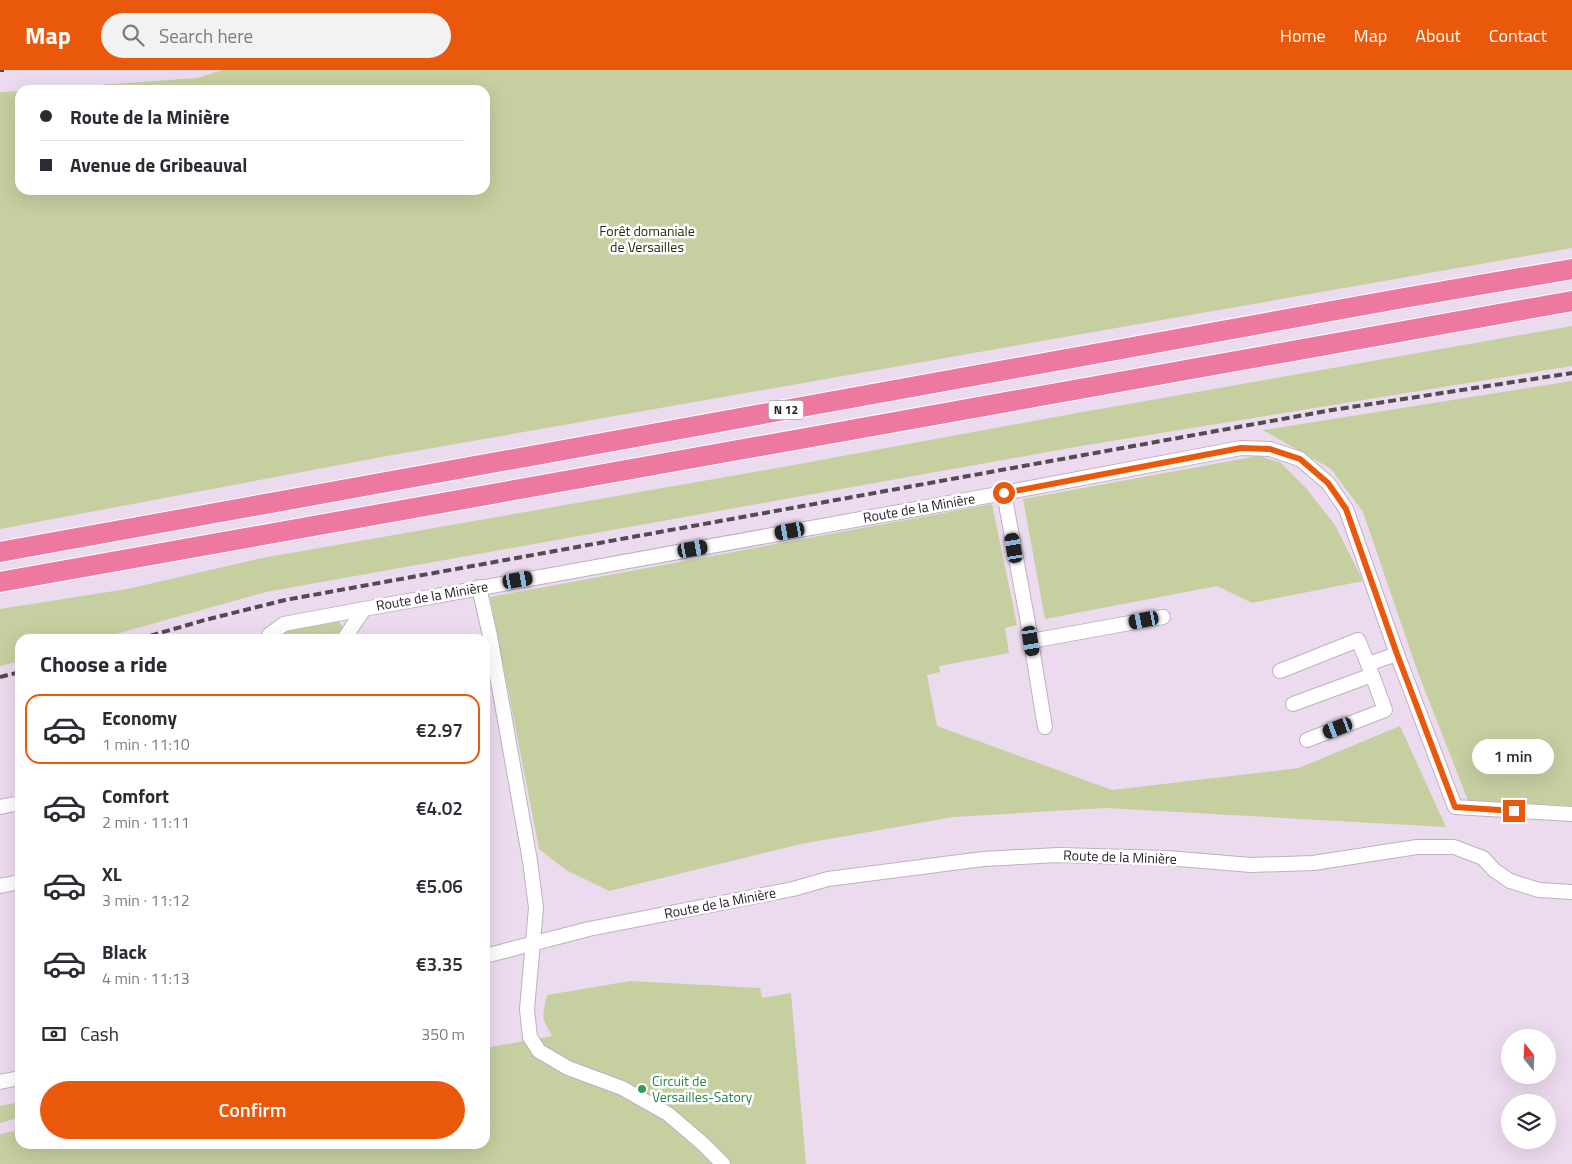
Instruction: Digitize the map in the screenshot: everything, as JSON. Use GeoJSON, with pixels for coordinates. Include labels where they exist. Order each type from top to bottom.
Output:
{"type":"FeatureCollection","features":[{"type":"Feature","properties":{"kind":"highway","name":"N 12"},"geometry":{"type":"LineString","coordinates":[[0,552],[1379,302],[1572,269]]}},
{"type":"Feature","properties":{"kind":"highway","name":"N 12"},"geometry":{"type":"LineString","coordinates":[[0,582],[1572,300]]}},
{"type":"Feature","properties":{"kind":"lane","name":"Route de la Minière"},"geometry":{"type":"LineString","coordinates":[[271,634],[284,624],[479,587],[1004,493],[1241,448],[1270,449],[1300,459],[1328,483],[1346,509],[1397,654],[1455,807],[1572,814]]}},
{"type":"Feature","properties":{"kind":"lane"},"geometry":{"type":"LineString","coordinates":[[1004,493],[1045,727]]}},
{"type":"Feature","properties":{"kind":"lane"},"geometry":{"type":"LineString","coordinates":[[479,587],[490,634]]}},
{"type":"Feature","properties":{"kind":"lane","name":"Route de la Minière"},"geometry":{"type":"LineString","coordinates":[[347,634],[364,609]]}},
{"type":"Feature","properties":{"kind":"lane"},"geometry":{"type":"LineString","coordinates":[[1031,641],[1163,617]]}},
{"type":"Feature","properties":{"kind":"lane"},"geometry":{"type":"LineString","coordinates":[[490,636],[530,861],[536,908],[527,1010],[530,1038],[539,1051],[568,1068],[622,1088],[668,1114],[702,1143],[722,1164]]}},
{"type":"Feature","properties":{"kind":"lane"},"geometry":{"type":"LineString","coordinates":[[1280,671],[1358,640],[1370,670],[1385,710],[1307,740]]}},
{"type":"Feature","properties":{"kind":"lane"},"geometry":{"type":"LineString","coordinates":[[1293,704],[1370,670],[1397,654]]}},
{"type":"Feature","properties":{"kind":"lane"},"geometry":{"type":"LineString","coordinates":[[0,807],[15,804]]}},
{"type":"Feature","properties":{"kind":"lane","name":"Route de la Minière"},"geometry":{"type":"LineString","coordinates":[[490,955],[590,929],[793,889],[828,879],[983,859],[1058,855],[1167,858],[1250,865],[1313,863],[1417,847],[1454,846],[1482,858],[1510,882],[1539,890],[1572,892]]}},
{"type":"Feature","properties":{"kind":"lane"},"geometry":{"type":"LineString","coordinates":[[0,886],[15,883]]}},
{"type":"Feature","properties":{"kind":"lane"},"geometry":{"type":"LineString","coordinates":[[0,1082],[15,1079]]}},
{"type":"Feature","properties":{"kind":"green space","name":"Forêt domaniale de Versailles"},"geometry":{"type":"Polygon","coordinates":[[[223,70],[1572,70],[1572,248],[387,456],[0,529],[0,92],[15,91],[15,195],[490,195],[490,85],[100,85],[197,78],[223,70]]]}},
{"type":"Feature","properties":{"kind":"green space"},"geometry":{"type":"Polygon","coordinates":[[[1572,326],[1572,366],[1081,446],[266,592],[116,634],[15,634],[15,662],[0,666],[0,609],[127,589],[262,558],[783,467],[1572,326]]]}},
{"type":"Feature","properties":{"kind":"green space"},"geometry":{"type":"Polygon","coordinates":[[[1572,381],[1572,806],[1479,801],[1469,803],[1417,670],[1363,512],[1331,469],[1263,430],[1572,381]]]}},
{"type":"Feature","properties":{"kind":"green space"},"geometry":{"type":"Polygon","coordinates":[[[1258,456],[1280,462],[1306,488],[1335,525],[1363,581],[1252,603],[1217,586],[1045,619],[1023,499],[1258,456]]]}},
{"type":"Feature","properties":{"kind":"green space"},"geometry":{"type":"Polygon","coordinates":[[[992,504],[1017,625],[1005,628],[1009,653],[939,666],[940,672],[927,675],[937,726],[1112,790],[1299,768],[1400,726],[1446,827],[1105,808],[953,817],[801,844],[609,891],[566,870],[539,849],[490,597],[992,504]]]}},
{"type":"Feature","properties":{"kind":"green space"},"geometry":{"type":"Polygon","coordinates":[[[337,618],[344,628],[340,634],[284,634],[289,628],[337,618]]]}},
{"type":"Feature","properties":{"kind":"green space","name":"Circuit de Versailles-Satory"},"geometry":{"type":"Polygon","coordinates":[[[630,981],[760,988],[762,998],[791,993],[806,1164],[0,1164],[0,1134],[15,1131],[15,1149],[490,1149],[490,1047],[552,1036],[544,1017],[547,995],[630,981]]]}},
{"type":"Feature","properties":{"kind":"green space"},"geometry":{"type":"Polygon","coordinates":[[[15,1103],[15,1118],[0,1123],[0,1106],[15,1103]]]}},
{"type":"Feature","properties":{"kind":"railway"},"geometry":{"type":"LineString","coordinates":[[156,634],[285,600],[1332,410],[1572,373]]}},
{"type":"Feature","properties":{"kind":"railway"},"geometry":{"type":"LineString","coordinates":[[0,677],[15,673]]}},
{"type":"Feature","properties":{"kind":"place","name":"Circuit de Versailles-Satory"},"geometry":{"type":"Point","coordinates":[642,1089]}},
{"type":"Feature","properties":{"kind":"route"},"geometry":{"type":"LineString","coordinates":[[1004,493],[1241,448],[1270,449],[1300,459],[1328,483],[1346,509],[1397,654],[1455,807],[1514,811]]}}]}
